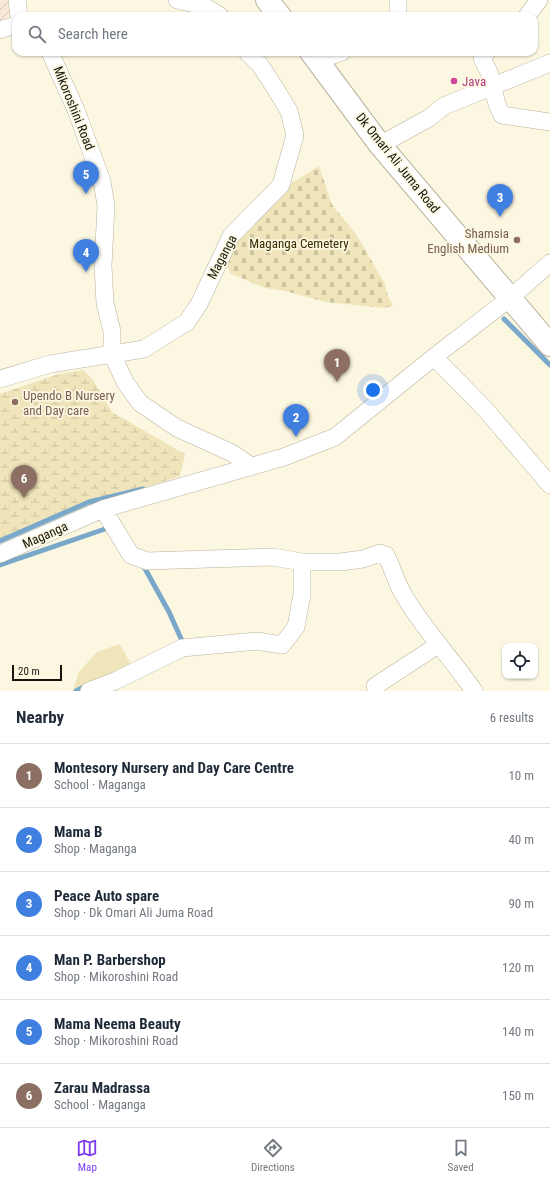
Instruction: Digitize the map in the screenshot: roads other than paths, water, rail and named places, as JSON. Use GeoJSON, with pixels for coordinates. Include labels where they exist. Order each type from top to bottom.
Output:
{"type":"FeatureCollection","features":[{"type":"Feature","properties":{"kind":"street"},"geometry":{"type":"LineString","coordinates":[[17,0],[18,12]]}},
{"type":"Feature","properties":{"kind":"street"},"geometry":{"type":"LineString","coordinates":[[177,0],[204,6],[214,12]]}},
{"type":"Feature","properties":{"kind":"street"},"geometry":{"type":"LineString","coordinates":[[266,0],[276,12]]}},
{"type":"Feature","properties":{"kind":"street"},"geometry":{"type":"LineString","coordinates":[[398,0],[398,12]]}},
{"type":"Feature","properties":{"kind":"street"},"geometry":{"type":"LineString","coordinates":[[530,12],[539,0]]}},
{"type":"Feature","properties":{"kind":"street"},"geometry":{"type":"LineString","coordinates":[[0,30],[12,26]]}},
{"type":"Feature","properties":{"kind":"street","name":"Mikoroshini Road"},"geometry":{"type":"LineString","coordinates":[[52,56],[76,110],[102,181],[106,206],[103,266],[105,303],[112,331],[112,354]]}},
{"type":"Feature","properties":{"kind":"street","name":"Maganga"},"geometry":{"type":"LineString","coordinates":[[0,380],[50,364],[144,349],[187,322],[199,304],[231,236],[281,185],[295,135],[293,123],[283,102],[260,66],[251,56]]}},
{"type":"Feature","properties":{"kind":"street","name":"Dk Omari Ali Juma Road"},"geometry":{"type":"LineString","coordinates":[[315,56],[380,145],[550,345]]}},
{"type":"Feature","properties":{"kind":"street"},"geometry":{"type":"LineString","coordinates":[[483,56],[483,61],[490,74],[497,108],[502,115],[550,122]]}},
{"type":"Feature","properties":{"kind":"street"},"geometry":{"type":"LineString","coordinates":[[380,145],[429,118],[444,106],[550,63]]}},
{"type":"Feature","properties":{"kind":"street","name":"Maganga"},"geometry":{"type":"LineString","coordinates":[[0,554],[103,509],[284,457],[335,437],[510,298],[550,263]]}},
{"type":"Feature","properties":{"kind":"street"},"geometry":{"type":"LineString","coordinates":[[112,354],[125,382],[140,403],[177,428],[232,453],[251,466]]}},
{"type":"Feature","properties":{"kind":"street"},"geometry":{"type":"LineString","coordinates":[[434,357],[485,409],[550,485]]}},
{"type":"Feature","properties":{"kind":"street"},"geometry":{"type":"LineString","coordinates":[[103,509],[130,555],[141,560],[167,562],[273,557],[302,562],[340,562],[363,559],[380,553],[386,555],[401,591],[438,645],[452,660],[474,691]]}},
{"type":"Feature","properties":{"kind":"street"},"geometry":{"type":"LineString","coordinates":[[89,691],[115,681],[182,648],[257,641],[282,645],[296,627],[302,594],[302,562]]}},
{"type":"Feature","properties":{"kind":"street"},"geometry":{"type":"LineString","coordinates":[[375,686],[438,645]]}},
{"type":"Feature","properties":{"kind":"waterway"},"geometry":{"type":"LineString","coordinates":[[504,319],[550,365]]}},
{"type":"Feature","properties":{"kind":"waterway"},"geometry":{"type":"LineString","coordinates":[[0,541],[89,502],[143,489]]}},
{"type":"Feature","properties":{"kind":"waterway"},"geometry":{"type":"LineString","coordinates":[[0,565],[108,528],[110,530]]}},
{"type":"Feature","properties":{"kind":"waterway"},"geometry":{"type":"LineString","coordinates":[[143,565],[169,612],[183,643],[181,644]]}},
{"type":"Feature","properties":{"kind":"waterway"},"geometry":{"type":"LineString","coordinates":[[76,691],[86,686]]}},
{"type":"Feature","properties":{"kind":"place","name":"Java"},"geometry":{"type":"Point","coordinates":[454,81]}},
{"type":"Feature","properties":{"kind":"place","name":"Mama Neema Beauty"},"geometry":{"type":"Point","coordinates":[86,194]}},
{"type":"Feature","properties":{"kind":"place","name":"Peace Auto spare"},"geometry":{"type":"Point","coordinates":[500,217]}},
{"type":"Feature","properties":{"kind":"place","name":"Shamsia English Medium"},"geometry":{"type":"Point","coordinates":[517,240]}},
{"type":"Feature","properties":{"kind":"place","name":"Man P. Barbershop"},"geometry":{"type":"Point","coordinates":[86,272]}},
{"type":"Feature","properties":{"kind":"place","name":"Montesory Nursery and Day Care Centre"},"geometry":{"type":"Point","coordinates":[337,382]}},
{"type":"Feature","properties":{"kind":"place","name":"Upendo B Nursery and Day care"},"geometry":{"type":"Point","coordinates":[15,402]}},
{"type":"Feature","properties":{"kind":"place","name":"Mama B"},"geometry":{"type":"Point","coordinates":[296,437]}},
{"type":"Feature","properties":{"kind":"place","name":"Zarau Madrassa"},"geometry":{"type":"Point","coordinates":[24,498]}},
{"type":"Feature","properties":{"kind":"park label","name":"Maganga Cemetery"},"geometry":{"type":"Point","coordinates":[299,243]}}]}
